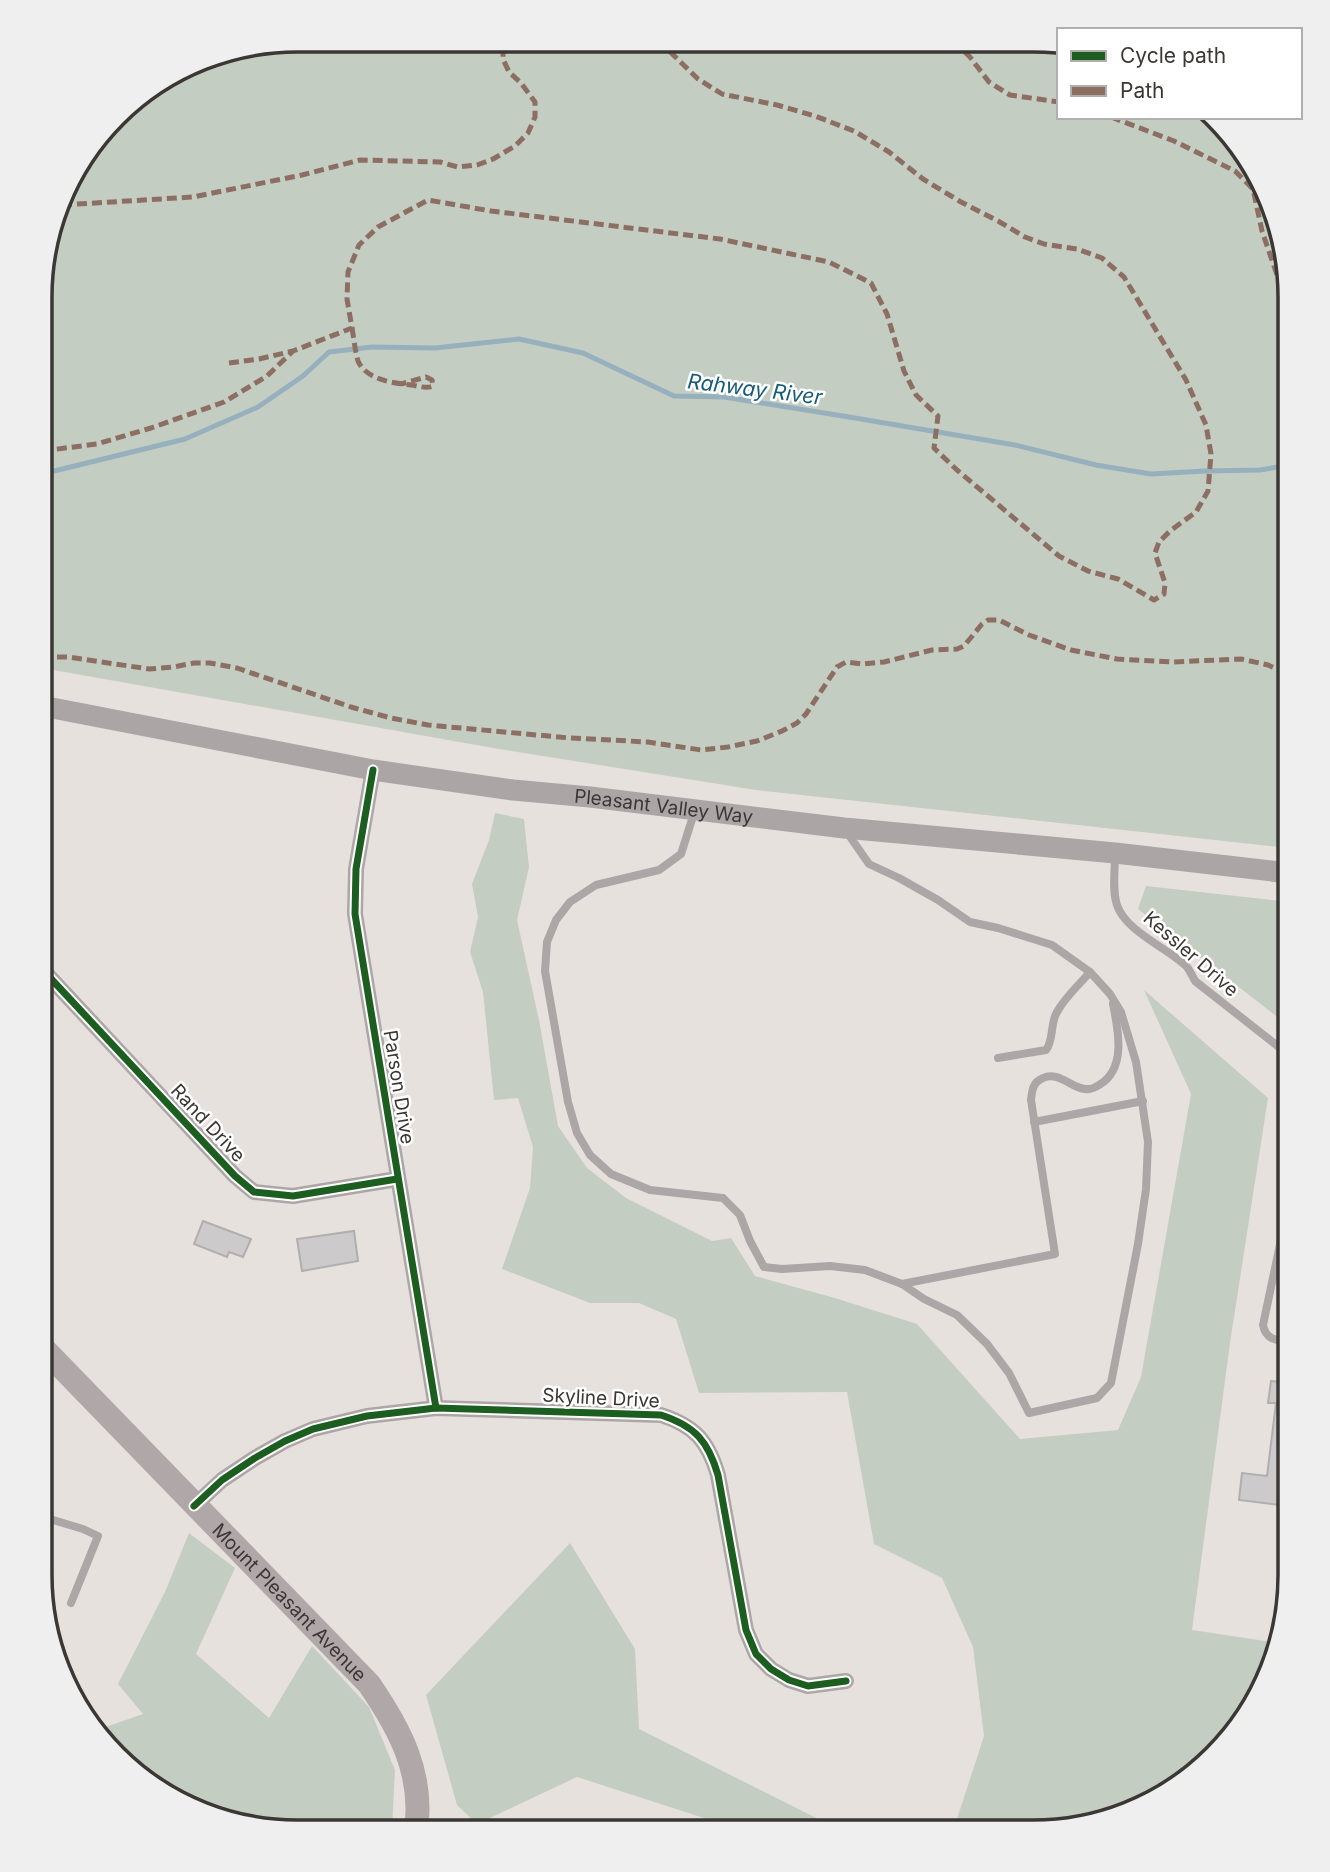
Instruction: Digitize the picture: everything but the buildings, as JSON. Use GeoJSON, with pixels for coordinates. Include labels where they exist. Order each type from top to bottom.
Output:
{"type":"FeatureCollection","features":[{"type":"Feature","properties":{"kind":"main road","name":"Pleasant Valley Way"},"geometry":{"type":"LineString","coordinates":[[52,708],[373,770],[513,790],[844,828],[1115,853],[1278,872]]}},
{"type":"Feature","properties":{"kind":"main road","name":"Mount Pleasant Avenue"},"geometry":{"type":"LineString","coordinates":[[52,1367],[369,1684],[388,1712],[410,1761],[416,1788],[417,1820]]}},
{"type":"Feature","properties":{"kind":"street","name":"Parson Drive"},"geometry":{"type":"LineString","coordinates":[[373,770],[356,869],[355,914],[436,1408]]}},
{"type":"Feature","properties":{"kind":"street","name":"Rand Drive"},"geometry":{"type":"LineString","coordinates":[[52,980],[235,1176],[254,1192],[293,1196],[397,1179]]}},
{"type":"Feature","properties":{"kind":"street","name":"Skyline Drive"},"geometry":{"type":"LineString","coordinates":[[194,1506],[222,1480],[285,1441],[313,1429],[367,1416],[436,1408],[661,1415],[680,1421],[693,1429],[712,1454],[746,1630],[756,1654],[771,1669],[789,1680],[807,1686],[846,1681]]}},
{"type":"Feature","properties":{"kind":"lane"},"geometry":{"type":"LineString","coordinates":[[695,810],[681,854],[659,870],[596,885],[570,902],[556,920],[547,942],[545,971],[568,1102],[577,1132],[590,1155],[611,1174],[650,1190],[723,1198],[740,1215],[764,1267],[782,1269],[830,1266],[865,1269],[902,1284],[924,1299],[957,1315],[987,1344],[1009,1373],[1029,1413],[1097,1398],[1111,1383],[1146,1189],[1148,1142],[1143,1101],[1136,1062],[1121,1012],[1110,994],[1090,972],[1052,945],[970,922],[938,900],[869,864],[844,828]]}},
{"type":"Feature","properties":{"kind":"lane","name":"Kessler Drive"},"geometry":{"type":"LineString","coordinates":[[1115,853],[1117,906],[1125,917],[1139,932],[1188,968],[1195,981],[1277,1046]]}},
{"type":"Feature","properties":{"kind":"lane"},"geometry":{"type":"LineString","coordinates":[[998,1058],[1046,1050],[1050,1045],[1056,1013],[1090,972]]}},
{"type":"Feature","properties":{"kind":"lane"},"geometry":{"type":"LineString","coordinates":[[902,1284],[1055,1254],[1034,1122],[1032,1089],[1038,1080],[1047,1075],[1060,1078],[1079,1088],[1091,1089],[1107,1080],[1117,1060],[1119,1031],[1110,994]]}},
{"type":"Feature","properties":{"kind":"lane"},"geometry":{"type":"LineString","coordinates":[[1034,1122],[1143,1101]]}},
{"type":"Feature","properties":{"kind":"lane"},"geometry":{"type":"LineString","coordinates":[[1277,1258],[1263,1325],[1269,1338],[1277,1340]]}},
{"type":"Feature","properties":{"kind":"lane"},"geometry":{"type":"LineString","coordinates":[[52,1520],[98,1536],[71,1603]]}},
{"type":"Feature","properties":{"kind":"shaded area"},"geometry":{"type":"Polygon","coordinates":[[[298,52],[1032,52],[1057,54],[1057,119],[1200,119],[1217,136],[1252,189],[1264,219],[1275,266],[1278,298],[1278,847],[756,790],[493,748],[52,670],[52,298],[57,250],[71,204],[85,175],[103,148],[136,113],[175,85],[219,66],[250,57],[298,52]]]}},
{"type":"Feature","properties":{"kind":"shaded area"},"geometry":{"type":"Polygon","coordinates":[[[495,813],[524,819],[529,867],[517,920],[558,1126],[587,1168],[626,1198],[712,1241],[731,1238],[755,1276],[917,1324],[1020,1439],[1118,1430],[1141,1377],[1191,1094],[1144,990],[1268,1098],[1230,1343],[1192,1630],[1267,1641],[1252,1683],[1236,1711],[1217,1736],[1194,1759],[1169,1778],[1141,1794],[1096,1811],[1032,1820],[957,1820],[984,1736],[973,1647],[942,1578],[874,1544],[847,1392],[699,1393],[676,1319],[639,1303],[590,1303],[502,1269],[530,1188],[533,1147],[518,1098],[494,1100],[483,992],[470,952],[478,917],[472,884],[489,840],[495,813]]]}},
{"type":"Feature","properties":{"kind":"shaded area"},"geometry":{"type":"Polygon","coordinates":[[[1146,886],[1278,901],[1277,1017],[1138,909],[1146,886]]]}},
{"type":"Feature","properties":{"kind":"shaded area"},"geometry":{"type":"Polygon","coordinates":[[[189,1533],[235,1568],[196,1654],[269,1718],[312,1646],[369,1707],[395,1770],[392,1820],[298,1820],[234,1811],[175,1787],[148,1769],[113,1736],[106,1727],[143,1714],[118,1684],[165,1592],[189,1533]]]}},
{"type":"Feature","properties":{"kind":"shaded area"},"geometry":{"type":"Polygon","coordinates":[[[570,1543],[635,1649],[639,1729],[820,1820],[710,1820],[577,1777],[486,1820],[473,1820],[457,1805],[426,1695],[570,1543]]]}},
{"type":"Feature","properties":{"kind":"waterway","name":"Rahway River"},"geometry":{"type":"LineString","coordinates":[[52,472],[185,439],[258,407],[303,376],[329,352],[372,347],[435,348],[519,339],[583,353],[674,396],[724,397],[849,417],[1015,445],[1096,465],[1151,474],[1278,467]]}},
{"type":"Feature","properties":{"kind":"marked path"},"geometry":{"type":"LineString","coordinates":[[71,204],[193,197],[360,160],[440,162],[458,167],[477,165],[515,146],[528,133],[535,117],[535,102],[509,72],[503,52]]}},
{"type":"Feature","properties":{"kind":"marked path"},"geometry":{"type":"LineString","coordinates":[[52,450],[97,444],[224,402],[267,376],[293,351],[352,328],[347,299],[348,272],[359,245],[378,227],[428,200],[491,211],[720,239],[829,262],[871,283],[887,314],[904,371],[916,395],[938,416],[934,448],[1059,556],[1088,571],[1118,579],[1154,600],[1164,594],[1165,583],[1155,553],[1159,542],[1196,512],[1208,491],[1211,454],[1206,425],[1186,380],[1124,277],[1102,258],[1077,249],[1044,244],[1025,237],[923,179],[889,152],[854,131],[777,105],[722,94],[698,79],[670,52]]}},
{"type":"Feature","properties":{"kind":"marked path"},"geometry":{"type":"LineString","coordinates":[[965,52],[989,82],[1010,95],[1057,102]]}},
{"type":"Feature","properties":{"kind":"marked path"},"geometry":{"type":"LineString","coordinates":[[1116,119],[1174,141],[1235,171],[1251,187]]}},
{"type":"Feature","properties":{"kind":"marked path"},"geometry":{"type":"LineString","coordinates":[[1254,194],[1262,231],[1275,270]]}},
{"type":"Feature","properties":{"kind":"marked path"},"geometry":{"type":"LineString","coordinates":[[352,328],[358,361],[367,372],[389,382],[397,383],[404,384],[411,385],[422,387],[433,386],[432,380],[426,377],[401,384]]}},
{"type":"Feature","properties":{"kind":"marked path"},"geometry":{"type":"LineString","coordinates":[[229,363],[293,351]]}},
{"type":"Feature","properties":{"kind":"marked path"},"geometry":{"type":"LineString","coordinates":[[52,657],[149,669],[210,663],[237,668],[351,707],[428,725],[648,742],[701,750],[757,741],[797,723],[837,667],[846,662],[884,662],[932,650],[957,649],[964,646],[988,620],[999,620],[1029,635],[1071,650],[1117,659],[1172,662],[1241,659],[1278,669]]}},
{"type":"Feature","properties":{"kind":"cycle path"},"geometry":{"type":"LineString","coordinates":[[373,770],[356,869],[355,914],[436,1408]]}},
{"type":"Feature","properties":{"kind":"cycle path"},"geometry":{"type":"LineString","coordinates":[[52,980],[235,1176],[254,1192],[293,1196],[397,1179]]}},
{"type":"Feature","properties":{"kind":"cycle path"},"geometry":{"type":"LineString","coordinates":[[194,1506],[222,1480],[285,1441],[313,1429],[367,1416],[436,1408],[661,1415],[683,1424],[698,1436],[714,1463],[746,1630],[756,1654],[771,1669],[789,1680],[808,1686],[846,1681]]}}]}
